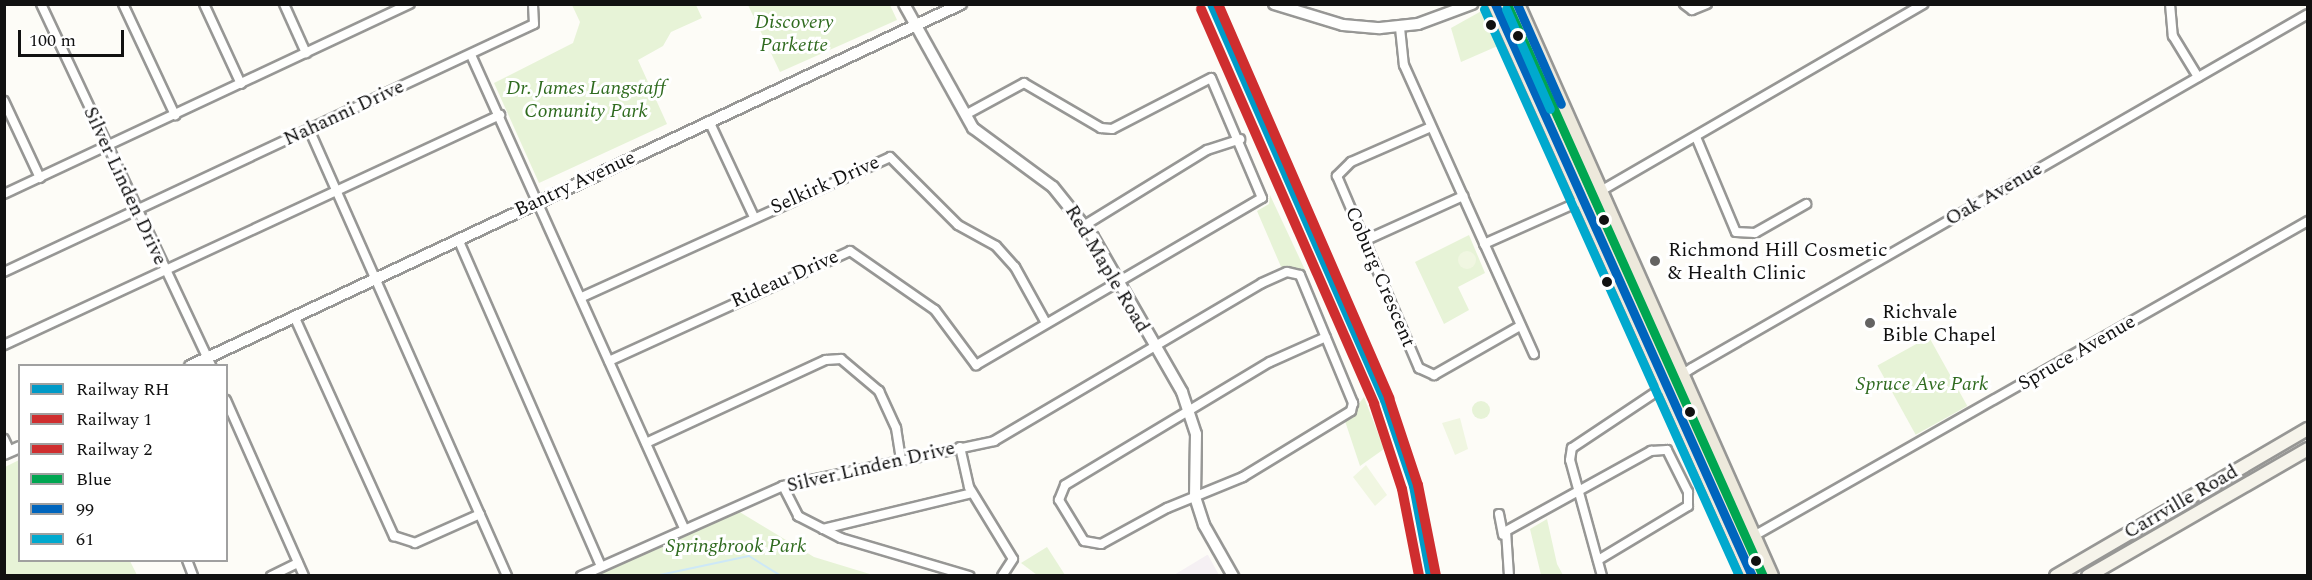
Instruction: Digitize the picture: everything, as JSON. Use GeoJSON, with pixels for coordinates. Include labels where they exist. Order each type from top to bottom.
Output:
{"type":"FeatureCollection","features":[{"type":"Feature","properties":{"kind":"main road"},"geometry":{"type":"LineString","coordinates":[[1495,4],[1665,389],[1752,576]]}},
{"type":"Feature","properties":{"kind":"main road"},"geometry":{"type":"LineString","coordinates":[[1517,4],[1771,576]]}},
{"type":"Feature","properties":{"kind":"main road","name":"Carrville Road"},"geometry":{"type":"LineString","coordinates":[[2056,576],[2307,429]]}},
{"type":"Feature","properties":{"kind":"main road","name":"Carrville Road"},"geometry":{"type":"LineString","coordinates":[[2088,576],[2307,449]]}},
{"type":"Feature","properties":{"kind":"street","name":"Silver Linden Drive"},"geometry":{"type":"LineString","coordinates":[[41,4],[106,147],[209,361]]}},
{"type":"Feature","properties":{"kind":"street"},"geometry":{"type":"LineString","coordinates":[[123,4],[175,115]]}},
{"type":"Feature","properties":{"kind":"street"},"geometry":{"type":"LineString","coordinates":[[204,4],[241,84]]}},
{"type":"Feature","properties":{"kind":"street"},"geometry":{"type":"LineString","coordinates":[[284,4],[306,53]]}},
{"type":"Feature","properties":{"kind":"street"},"geometry":{"type":"LineString","coordinates":[[4,194],[410,4]]}},
{"type":"Feature","properties":{"kind":"street","name":"Nahanni Drive"},"geometry":{"type":"LineString","coordinates":[[4,272],[137,212],[534,24],[533,4]]}},
{"type":"Feature","properties":{"kind":"street","name":"Red Maple Road"},"geometry":{"type":"LineString","coordinates":[[904,4],[965,115],[1001,153],[1053,187],[1085,225],[1119,283],[1190,411],[1197,449],[1195,497],[1204,525],[1233,576]]}},
{"type":"Feature","properties":{"kind":"street","name":"Bantry Avenue"},"geometry":{"type":"LineString","coordinates":[[209,361],[294,316],[961,4]]}},
{"type":"Feature","properties":{"kind":"street"},"geometry":{"type":"LineString","coordinates":[[1274,4],[1343,25],[1400,28],[1447,9],[1472,4]]}},
{"type":"Feature","properties":{"kind":"street"},"geometry":{"type":"LineString","coordinates":[[1684,4],[1692,10],[1707,4]]}},
{"type":"Feature","properties":{"kind":"street"},"geometry":{"type":"LineString","coordinates":[[1599,192],[1923,4]]}},
{"type":"Feature","properties":{"kind":"street"},"geometry":{"type":"LineString","coordinates":[[2170,4],[2173,36],[2198,77]]}},
{"type":"Feature","properties":{"kind":"street","name":"Oak Avenue"},"geometry":{"type":"LineString","coordinates":[[1579,491],[1570,460],[1572,448],[1665,389],[1681,376],[2307,14]]}},
{"type":"Feature","properties":{"kind":"street"},"geometry":{"type":"LineString","coordinates":[[1400,28],[1401,54],[1431,127],[1534,354]]}},
{"type":"Feature","properties":{"kind":"street"},"geometry":{"type":"LineString","coordinates":[[471,54],[684,528]]}},
{"type":"Feature","properties":{"kind":"street"},"geometry":{"type":"LineString","coordinates":[[965,115],[1024,83],[1101,128],[1112,129],[1210,78],[1240,139],[1207,150],[1085,225]]}},
{"type":"Feature","properties":{"kind":"street"},"geometry":{"type":"LineString","coordinates":[[4,101],[40,178]]}},
{"type":"Feature","properties":{"kind":"street"},"geometry":{"type":"LineString","coordinates":[[4,345],[500,115]]}},
{"type":"Feature","properties":{"kind":"street"},"geometry":{"type":"LineString","coordinates":[[709,122],[754,217]]}},
{"type":"Feature","properties":{"kind":"street","name":"Coburg Crescent"},"geometry":{"type":"LineString","coordinates":[[1431,127],[1340,171],[1339,182],[1423,373],[1444,370],[1520,326]]}},
{"type":"Feature","properties":{"kind":"street"},"geometry":{"type":"LineString","coordinates":[[309,129],[507,576]]}},
{"type":"Feature","properties":{"kind":"street"},"geometry":{"type":"LineString","coordinates":[[1696,137],[1736,232],[1755,233],[1806,204]]}},
{"type":"Feature","properties":{"kind":"street","name":"Rideau Drive"},"geometry":{"type":"LineString","coordinates":[[609,361],[850,251],[935,310],[976,365],[1262,198],[1240,139]]}},
{"type":"Feature","properties":{"kind":"street","name":"Selkirk Drive"},"geometry":{"type":"LineString","coordinates":[[582,297],[890,157],[958,225],[996,246],[1015,267],[1046,323]]}},
{"type":"Feature","properties":{"kind":"street"},"geometry":{"type":"LineString","coordinates":[[1366,240],[1463,196]]}},
{"type":"Feature","properties":{"kind":"street"},"geometry":{"type":"LineString","coordinates":[[1484,244],[1583,200]]}},
{"type":"Feature","properties":{"kind":"street","name":"Spruce Avenue"},"geometry":{"type":"LineString","coordinates":[[1752,537],[2307,221]]}},
{"type":"Feature","properties":{"kind":"street"},"geometry":{"type":"LineString","coordinates":[[458,239],[601,566]]}},
{"type":"Feature","properties":{"kind":"street","name":"Silver Linden Drive"},"geometry":{"type":"LineString","coordinates":[[581,576],[684,528],[783,486],[960,447],[1020,428],[1154,346],[1287,272],[1302,278],[1326,337]]}},
{"type":"Feature","properties":{"kind":"street"},"geometry":{"type":"LineString","coordinates":[[294,316],[394,537],[415,543],[480,514]]}},
{"type":"Feature","properties":{"kind":"street"},"geometry":{"type":"LineString","coordinates":[[1326,337],[1353,403],[1352,411],[1243,477],[1195,497],[1101,544],[1084,541],[1059,500],[1065,485],[1270,362],[1326,337]]}},
{"type":"Feature","properties":{"kind":"street"},"geometry":{"type":"LineString","coordinates":[[646,443],[826,360],[841,359],[879,391],[896,428],[901,459]]}},
{"type":"Feature","properties":{"kind":"street"},"geometry":{"type":"LineString","coordinates":[[228,405],[304,576]]}},
{"type":"Feature","properties":{"kind":"street"},"geometry":{"type":"LineString","coordinates":[[4,439],[11,451]]}},
{"type":"Feature","properties":{"kind":"street"},"geometry":{"type":"LineString","coordinates":[[960,447],[972,493],[1012,559],[1002,576]]}},
{"type":"Feature","properties":{"kind":"street"},"geometry":{"type":"LineString","coordinates":[[1503,535],[1579,491],[1662,448],[1688,492],[1682,511],[1598,560]]}},
{"type":"Feature","properties":{"kind":"street"},"geometry":{"type":"LineString","coordinates":[[783,486],[794,512],[823,529],[969,576]]}},
{"type":"Feature","properties":{"kind":"street"},"geometry":{"type":"LineString","coordinates":[[1579,491],[1602,576]]}},
{"type":"Feature","properties":{"kind":"street"},"geometry":{"type":"LineString","coordinates":[[823,529],[972,493]]}},
{"type":"Feature","properties":{"kind":"street"},"geometry":{"type":"LineString","coordinates":[[1499,514],[1509,576]]}},
{"type":"Feature","properties":{"kind":"street"},"geometry":{"type":"LineString","coordinates":[[187,562],[193,576]]}},
{"type":"Feature","properties":{"kind":"street"},"geometry":{"type":"LineString","coordinates":[[271,576],[298,563]]}},
{"type":"Feature","properties":{"kind":"shaded area"},"geometry":{"type":"Polygon","coordinates":[[[1207,555],[1219,575],[1174,575],[1207,555]]]}},
{"type":"Feature","properties":{"kind":"green space","name":"Dr. James Langstaff Comunity Park"},"geometry":{"type":"Polygon","coordinates":[[[572,5],[696,5],[702,18],[671,32],[663,46],[638,60],[667,124],[539,183],[494,83],[573,43],[580,22],[572,5]]]}},
{"type":"Feature","properties":{"kind":"green space","name":"Discovery Parkette"},"geometry":{"type":"Polygon","coordinates":[[[748,5],[890,5],[897,20],[780,72],[748,5]]]}},
{"type":"Feature","properties":{"kind":"green space"},"geometry":{"type":"Polygon","coordinates":[[[1485,9],[1500,45],[1461,62],[1451,28],[1485,9]]]}},
{"type":"Feature","properties":{"kind":"green space"},"geometry":{"type":"Polygon","coordinates":[[[1270,195],[1306,272],[1282,269],[1257,211],[1269,204],[1270,195]]]}},
{"type":"Feature","properties":{"kind":"green space"},"geometry":{"type":"Polygon","coordinates":[[[1469,235],[1485,273],[1458,287],[1469,310],[1444,324],[1415,262],[1469,235]]]}},
{"type":"Feature","properties":{"kind":"green space"},"geometry":{"type":"Polygon","coordinates":[[[1467,251],[1473,254],[1476,260],[1473,266],[1467,269],[1461,266],[1458,260],[1461,254],[1467,251]]]}},
{"type":"Feature","properties":{"kind":"green space","name":"Spruce Ave Park"},"geometry":{"type":"Polygon","coordinates":[[[1929,337],[1967,406],[1916,435],[1877,366],[1929,337]]]}},
{"type":"Feature","properties":{"kind":"green space"},"geometry":{"type":"Polygon","coordinates":[[[1364,397],[1384,449],[1360,466],[1345,421],[1364,397]]]}},
{"type":"Feature","properties":{"kind":"green space"},"geometry":{"type":"Polygon","coordinates":[[[1481,401],[1487,404],[1490,410],[1487,416],[1481,419],[1475,416],[1472,410],[1475,404],[1481,401]]]}},
{"type":"Feature","properties":{"kind":"green space"},"geometry":{"type":"Polygon","coordinates":[[[1460,418],[1468,449],[1455,455],[1442,423],[1460,418]]]}},
{"type":"Feature","properties":{"kind":"green space"},"geometry":{"type":"Polygon","coordinates":[[[18,460],[18,562],[130,562],[137,575],[5,575],[5,467],[18,460]]]}},
{"type":"Feature","properties":{"kind":"green space"},"geometry":{"type":"Polygon","coordinates":[[[1366,465],[1387,495],[1375,506],[1353,477],[1366,465]]]}},
{"type":"Feature","properties":{"kind":"green space","name":"Springbrook Park"},"geometry":{"type":"Polygon","coordinates":[[[738,511],[814,557],[873,575],[597,575],[738,511]]]}},
{"type":"Feature","properties":{"kind":"green space"},"geometry":{"type":"Polygon","coordinates":[[[1547,519],[1557,564],[1563,575],[1541,575],[1530,529],[1547,519]]]}},
{"type":"Feature","properties":{"kind":"green space"},"geometry":{"type":"Polygon","coordinates":[[[1047,547],[1065,575],[1037,575],[1021,563],[1047,547]]]}},
{"type":"Feature","properties":{"kind":"waterway"},"geometry":{"type":"LineString","coordinates":[[655,576],[749,556],[781,576]]}},
{"type":"Feature","properties":{"kind":"rail line","name":"RH"},"geometry":{"type":"LineString","coordinates":[[1212,4],[1385,400],[1414,486],[1431,576]]}},
{"type":"Feature","properties":{"kind":"rail line","name":"2"},"geometry":{"type":"LineString","coordinates":[[1218,4],[1389,398],[1418,485],[1436,576]]}},
{"type":"Feature","properties":{"kind":"rail line","name":"1"},"geometry":{"type":"LineString","coordinates":[[1201,9],[1374,404],[1402,489],[1419,576]]}},
{"type":"Feature","properties":{"kind":"transit line","name":"99"},"geometry":{"type":"LineString","coordinates":[[1495,4],[1752,576]]}},
{"type":"Feature","properties":{"kind":"transit line","name":"Blue"},"geometry":{"type":"LineString","coordinates":[[1507,4],[1763,576]]}},
{"type":"Feature","properties":{"kind":"transit line","name":"99"},"geometry":{"type":"LineString","coordinates":[[1517,4],[1561,104]]}},
{"type":"Feature","properties":{"kind":"transit line","name":"61"},"geometry":{"type":"LineString","coordinates":[[1484,9],[1739,576]]}},
{"type":"Feature","properties":{"kind":"transit line","name":"61"},"geometry":{"type":"LineString","coordinates":[[1506,9],[1550,109]]}},
{"type":"Feature","properties":{"kind":"place","name":"Richmond Hill Cosmetic & Health Clinic"},"geometry":{"type":"Point","coordinates":[1655,261]}},
{"type":"Feature","properties":{"kind":"place","name":"Richvale Bible Chapel"},"geometry":{"type":"Point","coordinates":[1870,323]}}]}
